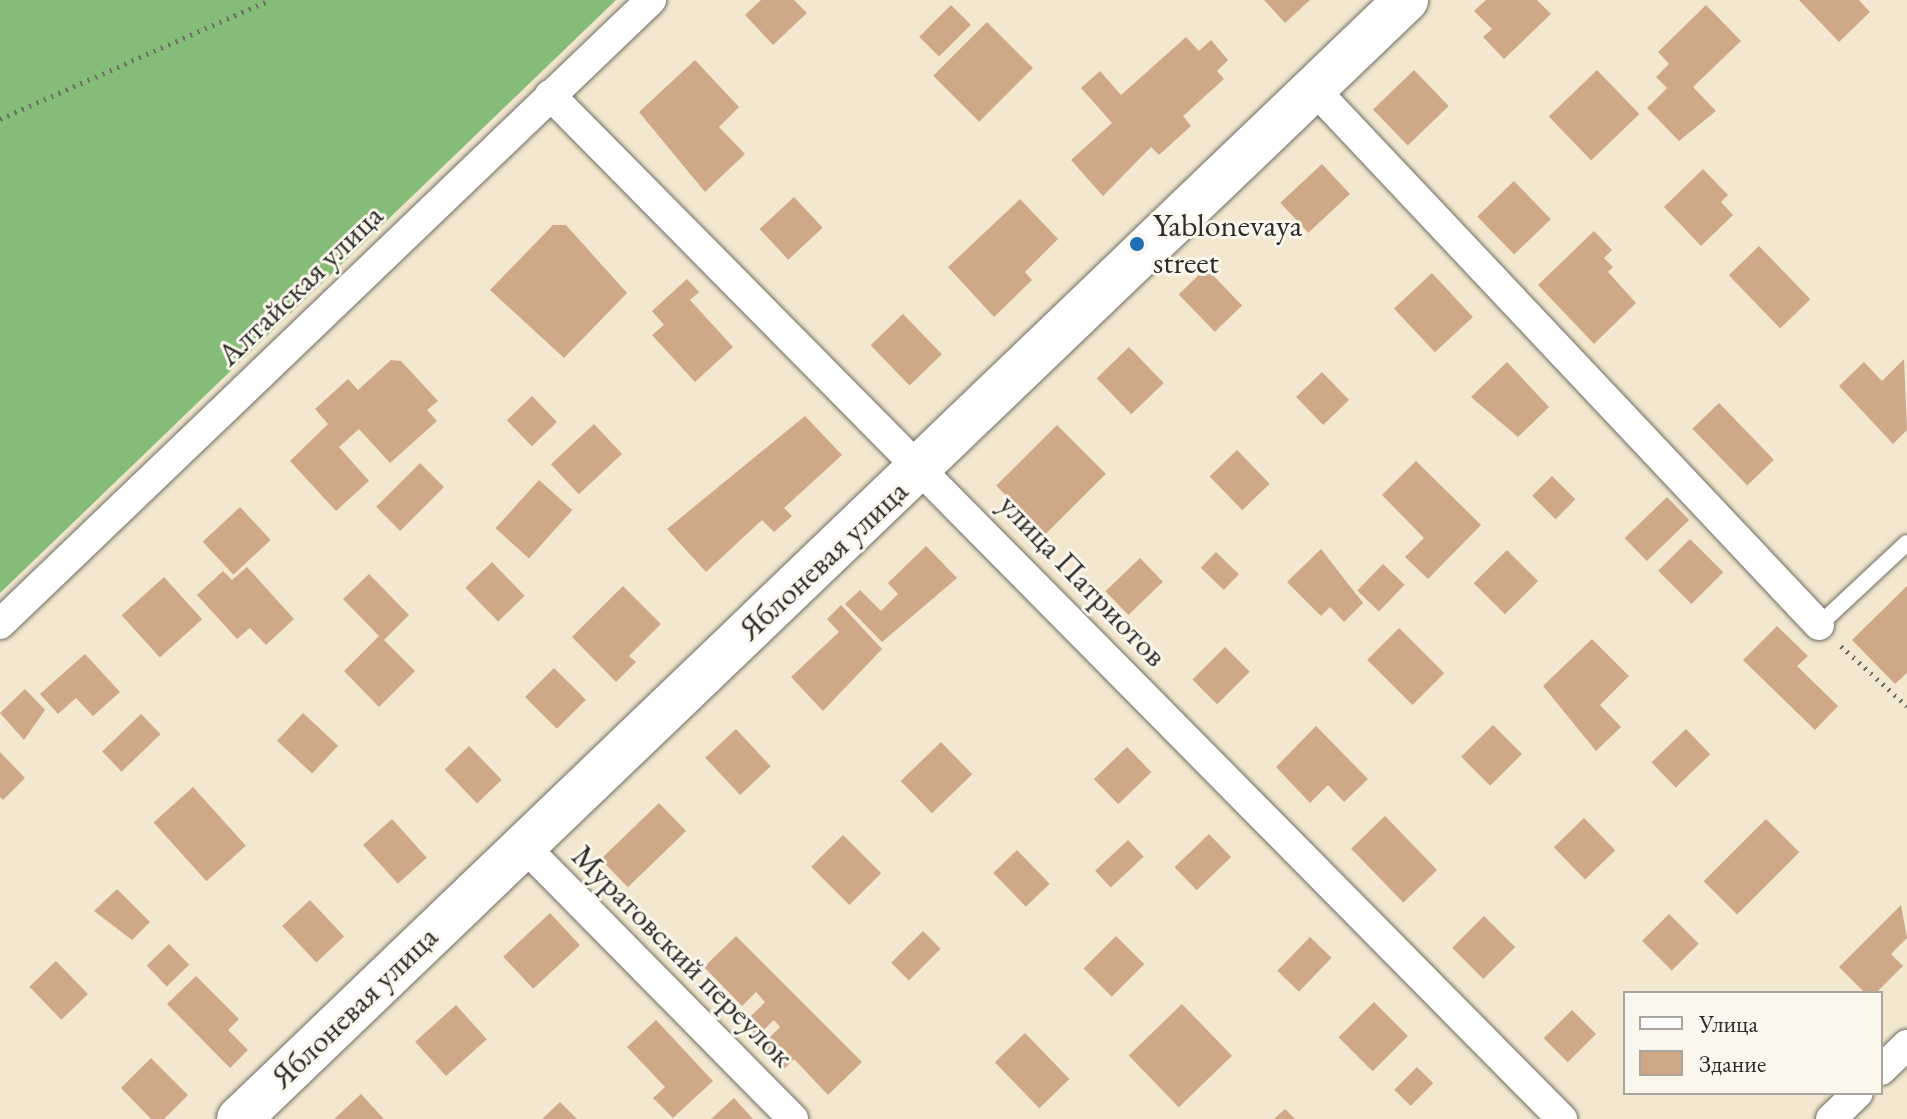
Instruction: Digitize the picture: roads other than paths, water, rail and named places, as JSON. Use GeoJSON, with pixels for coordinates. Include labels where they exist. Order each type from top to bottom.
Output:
{"type":"FeatureCollection","features":[{"type":"Feature","properties":{"kind":"street","name":"Алтайская улица"},"geometry":{"type":"LineString","coordinates":[[0,624],[651,0]]}},
{"type":"Feature","properties":{"kind":"street","name":"Яблоневая улица"},"geometry":{"type":"LineString","coordinates":[[239,1119],[522,844],[923,467],[1406,0]]}},
{"type":"Feature","properties":{"kind":"street"},"geometry":{"type":"LineString","coordinates":[[1315,90],[1819,625]]}},
{"type":"Feature","properties":{"kind":"street","name":"улица Патриотов"},"geometry":{"type":"LineString","coordinates":[[550,95],[923,467],[1562,1119]]}},
{"type":"Feature","properties":{"kind":"street","name":"Муратовский переулок"},"geometry":{"type":"LineString","coordinates":[[522,844],[793,1119]]}},
{"type":"Feature","properties":{"kind":"street"},"geometry":{"type":"LineString","coordinates":[[1883,1068],[1907,1045]]}},
{"type":"Feature","properties":{"kind":"street"},"geometry":{"type":"LineString","coordinates":[[1831,1119],[1856,1095]]}},
{"type":"Feature","properties":{"kind":"lane"},"geometry":{"type":"LineString","coordinates":[[1819,625],[1907,543]]}},
{"type":"Feature","properties":{"kind":"place","name":"Yablonevaya street"},"geometry":{"type":"Point","coordinates":[1137,244]}}]}
